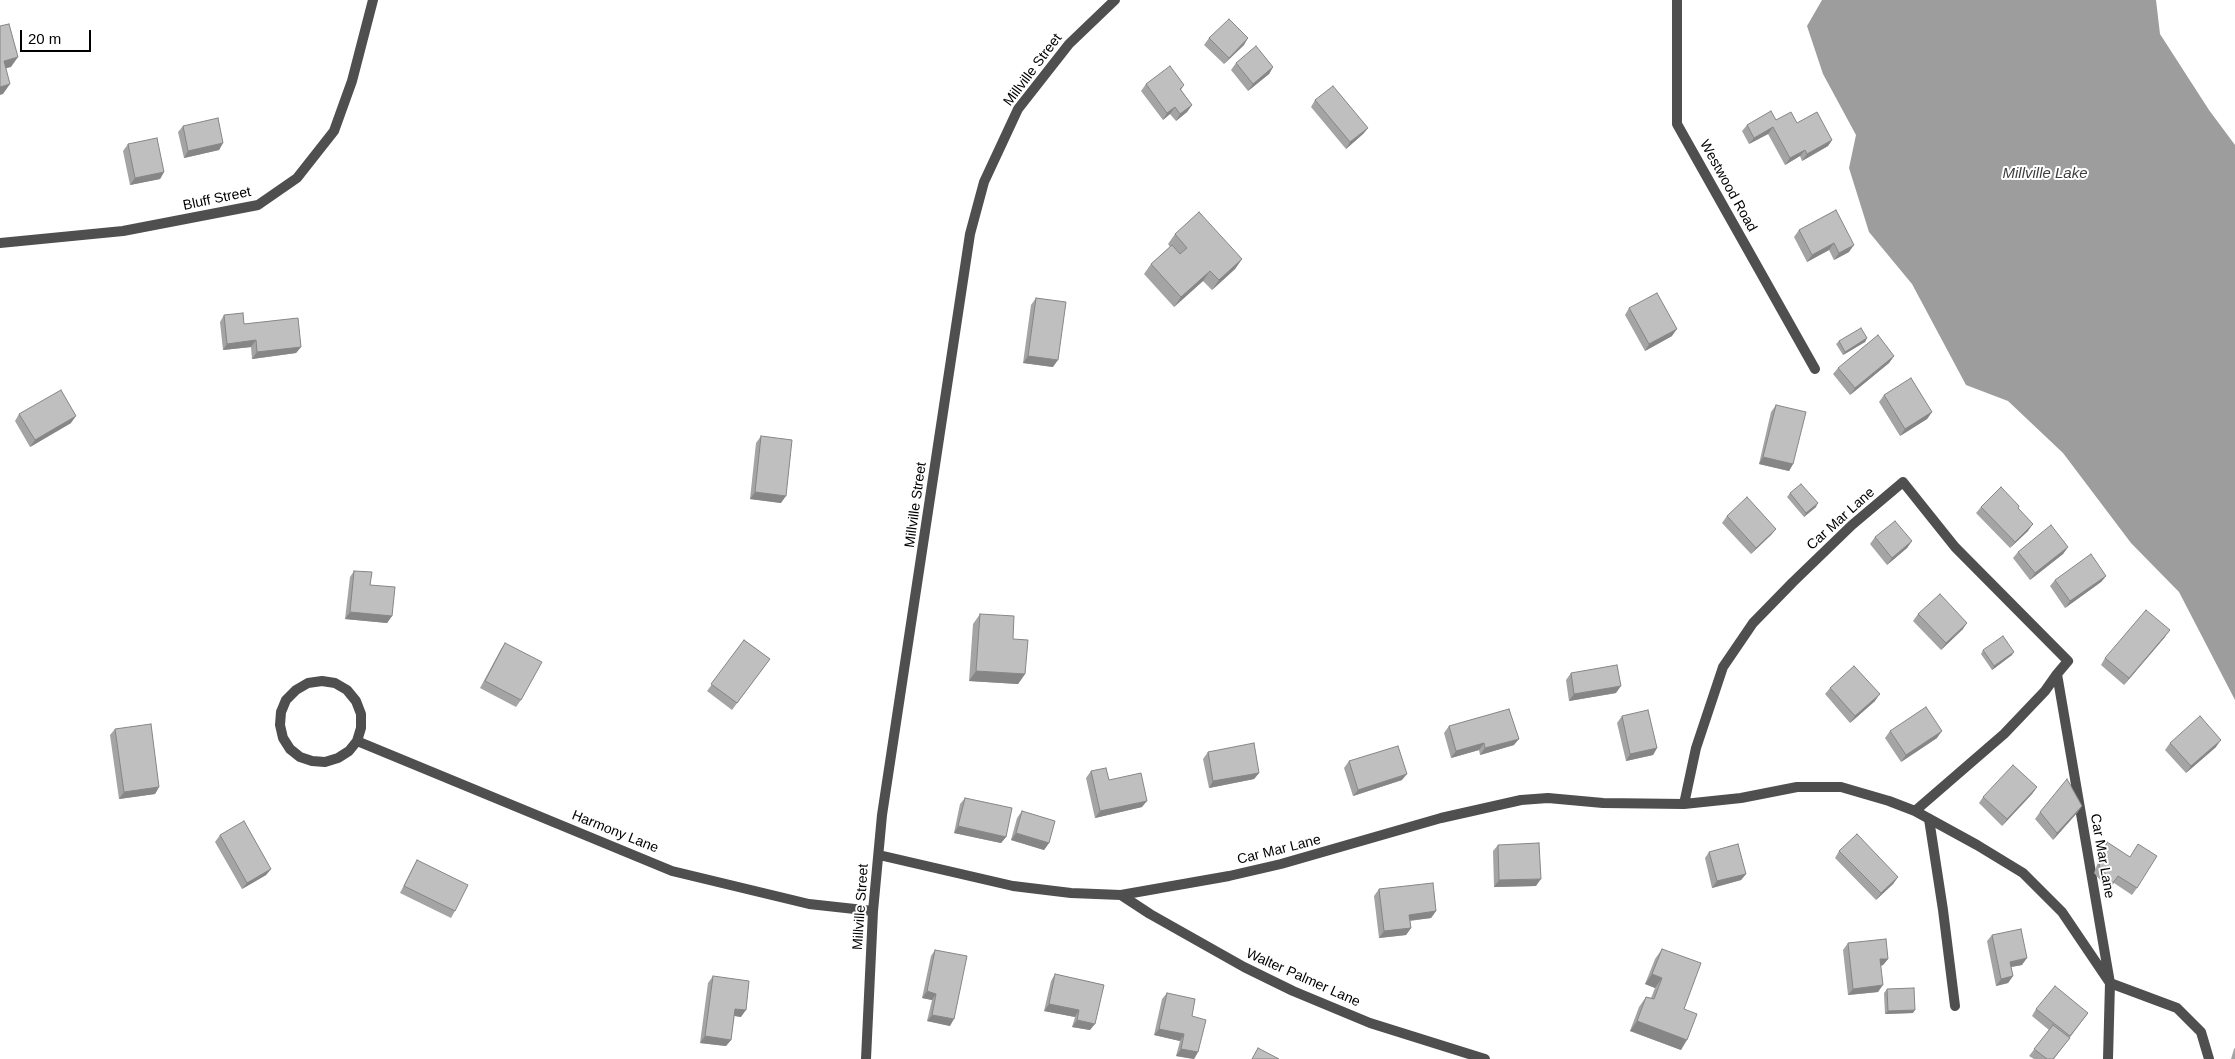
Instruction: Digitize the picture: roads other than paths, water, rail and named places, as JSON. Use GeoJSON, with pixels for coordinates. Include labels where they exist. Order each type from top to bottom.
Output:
{"type":"FeatureCollection","features":[{"type":"Feature","properties":{"kind":"street","name":"Bluff Street"},"geometry":{"type":"LineString","coordinates":[[0,243],[123,231],[258,205],[297,178],[334,131],[352,81],[373,0]]}},
{"type":"Feature","properties":{"kind":"street","name":"Millville Street"},"geometry":{"type":"LineString","coordinates":[[866,1059],[873,911],[890,755],[969,243],[984,182],[1018,108],[1069,44],[1115,0]]}},
{"type":"Feature","properties":{"kind":"street","name":"Westwood Road"},"geometry":{"type":"LineString","coordinates":[[1677,0],[1677,124],[1815,369]]}},
{"type":"Feature","properties":{"kind":"street","name":"Car Mar Lane"},"geometry":{"type":"LineString","coordinates":[[1684,804],[1696,748],[1723,667],[1753,623],[1852,525],[1904,482],[1955,547],[2068,661],[2045,691],[2004,734],[1915,811]]}},
{"type":"Feature","properties":{"kind":"street","name":"Car Mar Lane"},"geometry":{"type":"LineString","coordinates":[[2057,674],[2110,983],[2108,1059]]}},
{"type":"Feature","properties":{"kind":"street"},"geometry":{"type":"LineString","coordinates":[[322,680],[335,683],[347,690],[356,701],[361,714],[361,728],[357,741],[349,751],[338,758],[326,762],[312,761],[300,757],[290,748],[280,725],[281,712],[286,700],[296,690],[308,683],[322,680]]}},
{"type":"Feature","properties":{"kind":"street","name":"Harmony Lane"},"geometry":{"type":"LineString","coordinates":[[357,741],[672,871],[809,904],[873,911]]}},
{"type":"Feature","properties":{"kind":"street","name":"Car Mar Lane"},"geometry":{"type":"LineString","coordinates":[[879,855],[1013,886],[1071,893],[1121,895],[1229,876],[1281,864],[1440,818],[1521,800],[1548,798],[1603,803],[1684,804],[1741,798],[1797,788],[1841,787],[1915,811],[2023,873],[2062,912],[2110,983]]}},
{"type":"Feature","properties":{"kind":"street"},"geometry":{"type":"LineString","coordinates":[[1929,819],[1943,910],[1954,1006]]}},
{"type":"Feature","properties":{"kind":"street","name":"Walter Palmer Lane"},"geometry":{"type":"LineString","coordinates":[[1121,895],[1150,914],[1244,967],[1292,991],[1370,1023],[1485,1059]]}},
{"type":"Feature","properties":{"kind":"street"},"geometry":{"type":"LineString","coordinates":[[2110,983],[2177,1008],[2201,1032],[2209,1059]]}},
{"type":"Feature","properties":{"kind":"water","name":"Millville Lake"},"geometry":{"type":"Polygon","coordinates":[[[1822,0],[2156,0],[2160,34],[2209,110],[2235,145],[2235,700],[2179,592],[2131,543],[2063,453],[2008,401],[1966,385],[1912,284],[1869,232],[1849,168],[1856,135],[1823,74],[1807,26],[1822,0]]]}}]}
